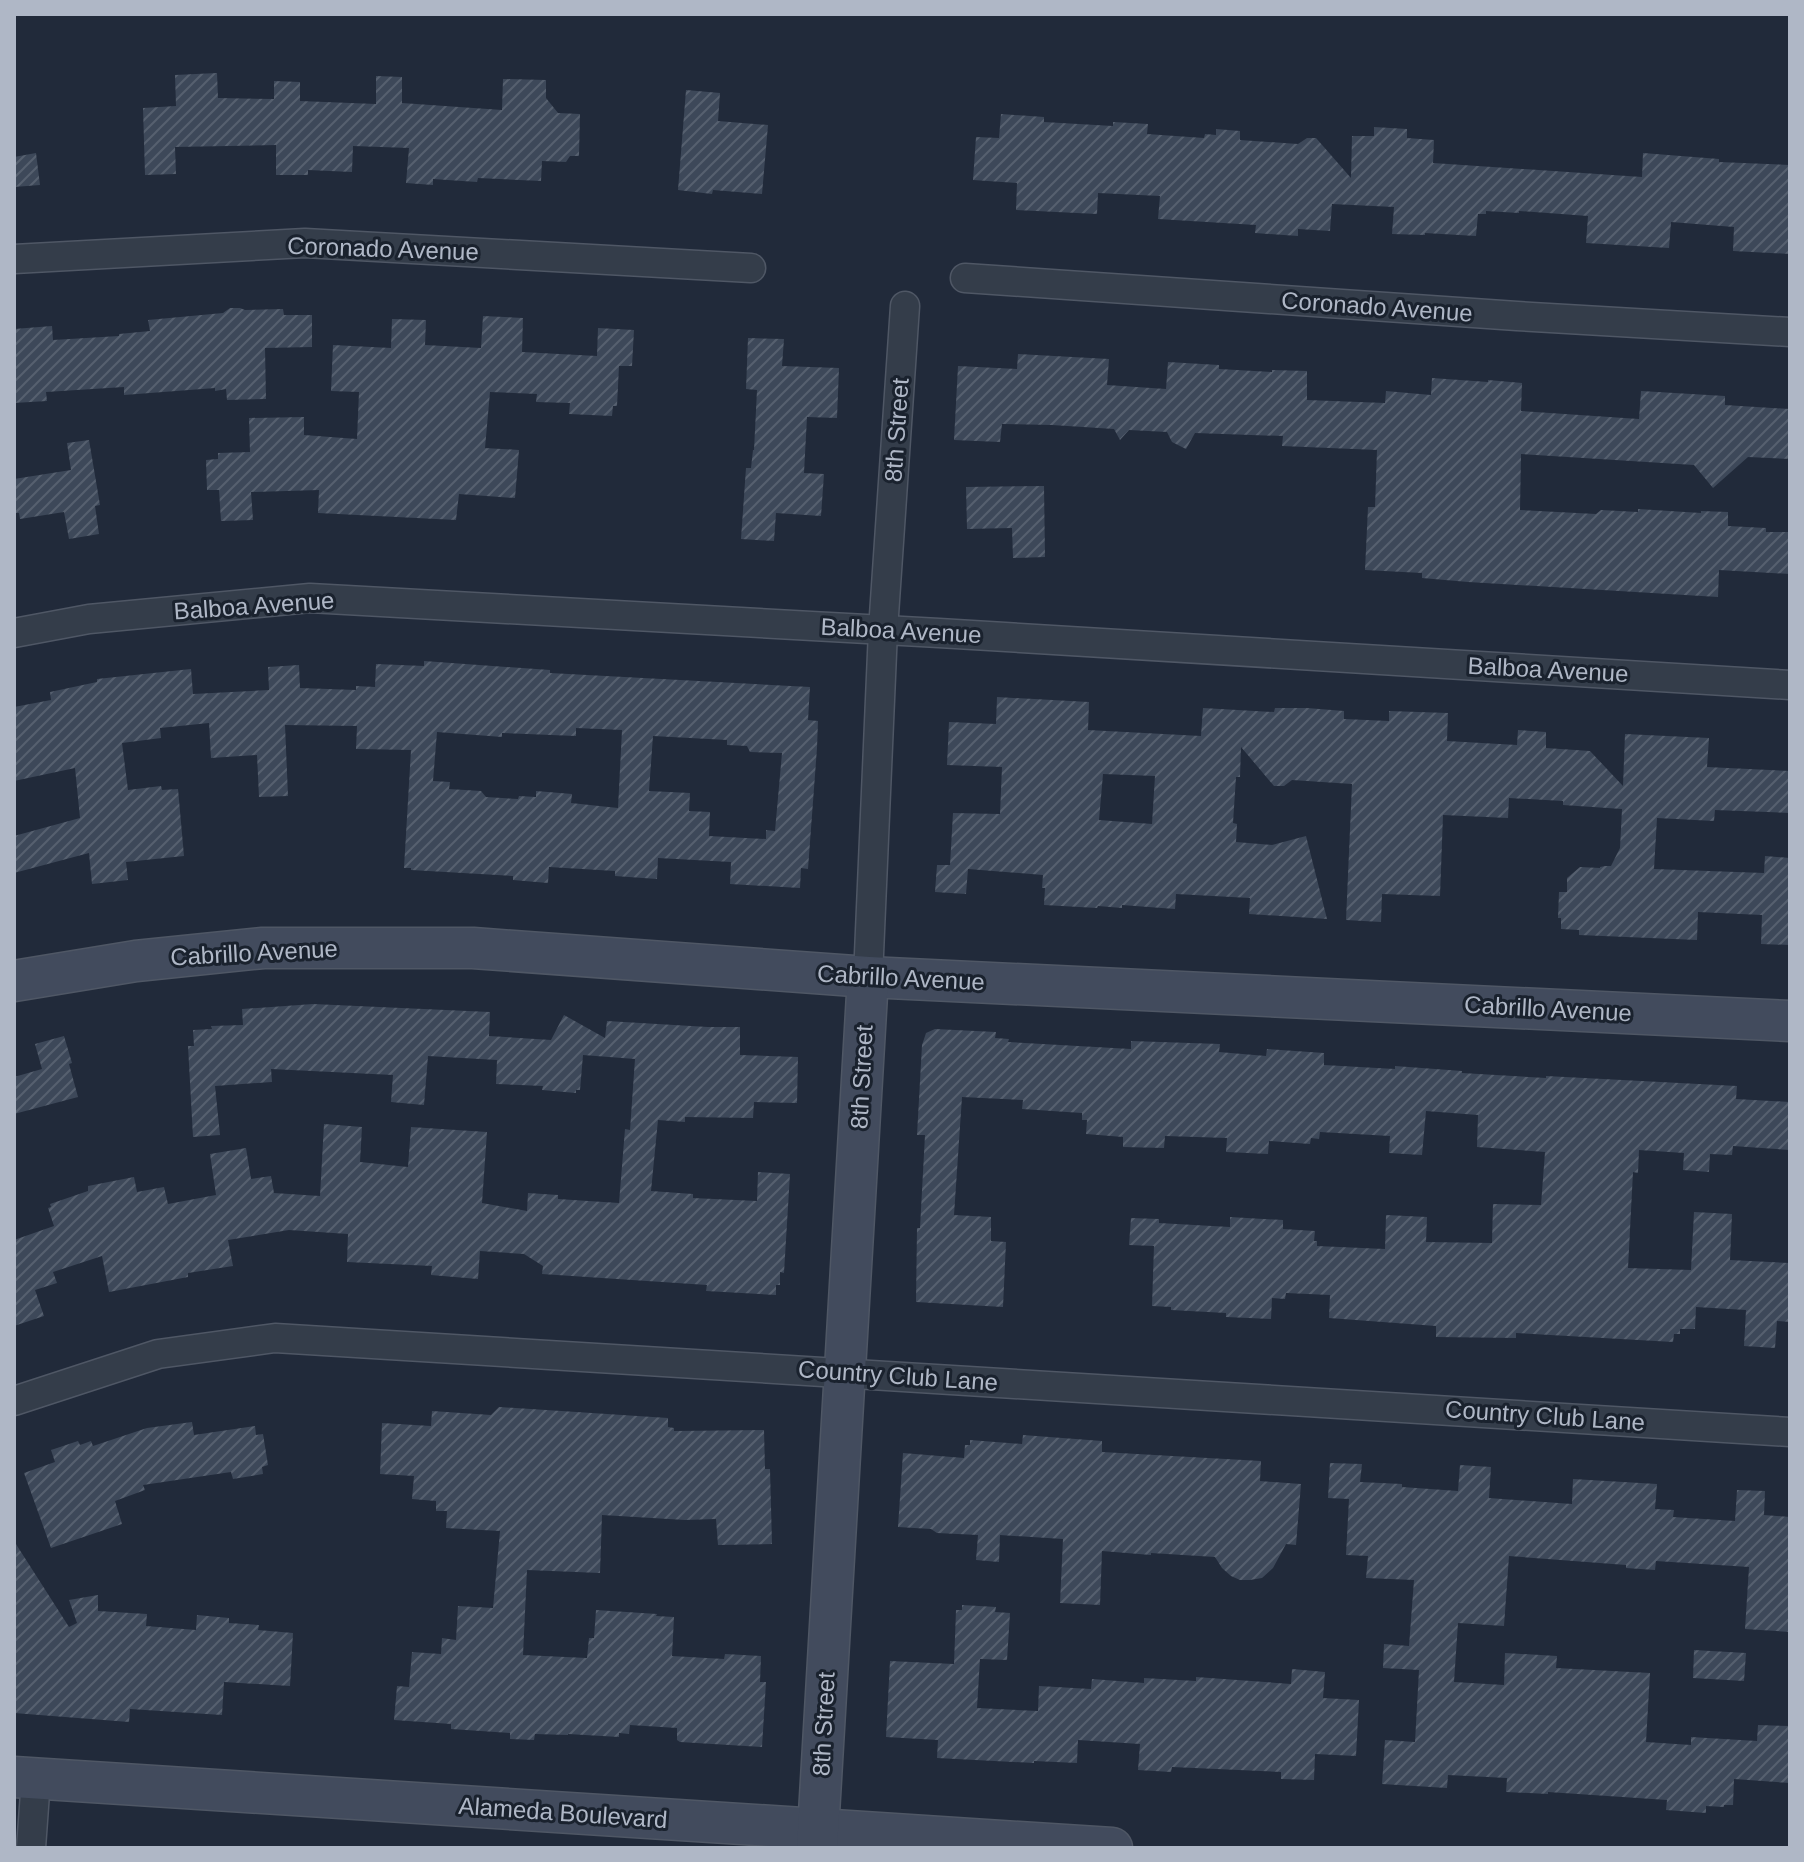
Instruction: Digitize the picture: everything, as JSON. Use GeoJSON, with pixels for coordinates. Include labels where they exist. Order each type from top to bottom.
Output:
{"type":"FeatureCollection","features":[{"type":"Feature","properties":{"kind":"street","name":"Coronado Avenue"},"geometry":{"type":"LineString","coordinates":[[14,259],[305,243],[751,268]]}},
{"type":"Feature","properties":{"kind":"street","name":"Coronado Avenue"},"geometry":{"type":"LineString","coordinates":[[965,278],[1790,332]]}},
{"type":"Feature","properties":{"kind":"street","name":"8th Street"},"geometry":{"type":"LineString","coordinates":[[818,1839],[868,977],[883,630],[905,306]]}},
{"type":"Feature","properties":{"kind":"street","name":"Balboa Avenue"},"geometry":{"type":"LineString","coordinates":[[14,633],[89,619],[310,598],[1790,685]]}},
{"type":"Feature","properties":{"kind":"street","name":"Cabrillo Avenue"},"geometry":{"type":"LineString","coordinates":[[14,981],[136,961],[263,948],[473,948],[868,977],[1790,1021]]}},
{"type":"Feature","properties":{"kind":"street","name":"Country Club Lane"},"geometry":{"type":"LineString","coordinates":[[14,1401],[158,1354],[275,1338],[1790,1432]]}},
{"type":"Feature","properties":{"kind":"street","name":"Alameda Boulevard"},"geometry":{"type":"LineString","coordinates":[[25,1778],[818,1839],[1112,1848]]}},
{"type":"Feature","properties":{"kind":"street"},"geometry":{"type":"LineString","coordinates":[[25,1778],[31,1848]]}},
{"type":"Feature","properties":{"kind":"building"},"geometry":{"type":"Polygon","coordinates":[[[217,73],[218,98],[274,99],[274,81],[300,82],[300,101],[376,104],[376,76],[402,77],[402,103],[502,110],[503,79],[546,80],[546,98],[558,113],[580,114],[579,156],[570,156],[566,162],[542,161],[541,181],[433,179],[433,185],[406,183],[409,148],[353,146],[352,172],[308,170],[308,175],[276,175],[276,145],[175,147],[176,174],[145,175],[143,108],[176,106],[175,75],[217,73]]]}},
{"type":"Feature","properties":{"kind":"building"},"geometry":{"type":"Polygon","coordinates":[[[686,90],[720,93],[718,121],[768,125],[762,194],[678,190],[686,90]]]}},
{"type":"Feature","properties":{"kind":"building"},"geometry":{"type":"Polygon","coordinates":[[[1001,114],[1044,117],[1044,122],[1113,126],[1113,122],[1148,124],[1147,134],[1204,138],[1205,134],[1216,135],[1216,129],[1240,131],[1240,140],[1298,144],[1307,138],[1316,138],[1351,178],[1352,136],[1374,136],[1374,127],[1407,129],[1407,138],[1434,140],[1433,163],[1642,177],[1643,153],[1719,159],[1719,162],[1790,165],[1790,254],[1733,251],[1734,227],[1671,222],[1669,248],[1586,243],[1588,216],[1519,211],[1486,211],[1486,214],[1478,214],[1476,236],[1392,234],[1394,207],[1332,204],[1330,231],[1298,229],[1298,236],[1255,233],[1256,225],[1158,219],[1160,196],[1098,193],[1097,214],[1016,210],[1017,183],[973,180],[976,137],[999,138],[1001,114]]]}},
{"type":"Feature","properties":{"kind":"building"},"geometry":{"type":"Polygon","coordinates":[[[36,153],[40,185],[14,187],[14,157],[36,153]]]}},
{"type":"Feature","properties":{"kind":"building"},"geometry":{"type":"Polygon","coordinates":[[[230,308],[283,309],[284,315],[312,315],[312,347],[265,348],[266,399],[227,400],[226,389],[215,391],[215,388],[124,395],[124,387],[46,392],[47,401],[14,403],[14,329],[52,326],[53,340],[119,336],[150,331],[148,320],[223,313],[230,308]]]}},
{"type":"Feature","properties":{"kind":"building"},"geometry":{"type":"Polygon","coordinates":[[[483,316],[523,318],[522,352],[597,356],[598,328],[634,330],[632,366],[619,366],[617,406],[613,406],[612,416],[569,414],[570,403],[536,402],[537,394],[490,392],[485,448],[519,450],[515,498],[459,494],[456,520],[318,513],[319,490],[251,492],[253,520],[221,521],[219,490],[207,490],[206,460],[218,459],[218,453],[250,452],[249,418],[304,417],[304,435],[357,439],[359,392],[331,391],[333,345],[391,348],[392,319],[426,320],[425,345],[481,348],[483,316]]]}},
{"type":"Feature","properties":{"kind":"building"},"geometry":{"type":"Polygon","coordinates":[[[748,338],[784,339],[782,366],[839,368],[837,418],[807,417],[804,473],[824,474],[821,516],[776,513],[774,541],[741,539],[746,468],[751,468],[754,450],[757,390],[746,389],[748,338]]]}},
{"type":"Feature","properties":{"kind":"building"},"geometry":{"type":"Polygon","coordinates":[[[1018,354],[1109,359],[1107,385],[1166,389],[1168,362],[1219,365],[1219,369],[1307,371],[1307,400],[1385,403],[1386,391],[1431,395],[1432,378],[1522,383],[1521,411],[1639,419],[1641,391],[1725,396],[1725,405],[1790,409],[1790,459],[1748,457],[1713,488],[1694,465],[1521,454],[1520,510],[1596,514],[1601,510],[1638,512],[1638,509],[1728,512],[1728,526],[1790,532],[1790,574],[1719,570],[1718,597],[1468,582],[1422,578],[1422,573],[1365,570],[1368,507],[1375,507],[1377,450],[1282,446],[1283,436],[1195,433],[1186,449],[1172,442],[1167,432],[1129,430],[1120,440],[1114,429],[1052,425],[1002,424],[1000,442],[954,440],[958,366],[1017,369],[1018,354]]]}},
{"type":"Feature","properties":{"kind":"building"},"geometry":{"type":"Polygon","coordinates":[[[89,440],[100,505],[95,506],[99,534],[69,539],[64,512],[20,519],[19,513],[14,513],[14,479],[71,470],[67,443],[89,440]]]}},
{"type":"Feature","properties":{"kind":"building"},"geometry":{"type":"Polygon","coordinates":[[[1044,486],[1045,557],[1013,558],[1012,528],[967,529],[966,487],[1044,486]]]}},
{"type":"Feature","properties":{"kind":"building"},"geometry":{"type":"Polygon","coordinates":[[[424,661],[550,670],[550,673],[810,687],[808,720],[818,721],[817,748],[808,869],[801,868],[800,888],[730,884],[731,862],[658,858],[657,879],[615,876],[615,871],[549,867],[548,883],[513,880],[513,876],[411,870],[404,868],[411,750],[356,749],[357,726],[285,725],[288,796],[259,797],[257,755],[211,758],[209,723],[160,728],[161,738],[122,743],[128,790],[161,786],[162,790],[178,789],[184,856],[126,862],[128,880],[92,884],[89,853],[14,873],[14,836],[80,818],[75,768],[14,781],[14,707],[51,700],[50,692],[97,682],[97,679],[191,669],[193,694],[269,690],[268,667],[299,665],[300,688],[356,690],[356,686],[375,687],[376,664],[424,666],[424,661]],[[576,728],[576,736],[502,733],[502,737],[437,732],[433,781],[450,782],[449,789],[481,791],[486,797],[536,797],[536,791],[572,794],[571,803],[618,808],[622,730],[576,728]],[[653,736],[649,791],[690,793],[689,811],[710,812],[709,836],[766,839],[766,830],[775,831],[782,753],[750,752],[747,746],[727,745],[727,740],[653,736]]]}},
{"type":"Feature","properties":{"kind":"building"},"geometry":{"type":"Polygon","coordinates":[[[997,697],[1089,702],[1088,730],[1201,736],[1203,708],[1274,712],[1275,708],[1307,708],[1344,711],[1344,719],[1389,721],[1389,711],[1448,713],[1447,741],[1517,745],[1518,730],[1546,732],[1546,748],[1590,751],[1623,786],[1625,734],[1709,738],[1707,767],[1790,771],[1790,813],[1715,810],[1714,821],[1657,818],[1654,869],[1764,873],[1765,856],[1790,858],[1790,945],[1761,944],[1762,915],[1698,912],[1697,940],[1579,935],[1579,930],[1561,929],[1561,918],[1558,918],[1559,892],[1567,892],[1567,878],[1580,867],[1611,866],[1620,848],[1622,809],[1563,805],[1563,801],[1509,798],[1508,818],[1443,815],[1440,896],[1382,894],[1381,922],[1346,920],[1352,784],[1292,780],[1284,786],[1274,786],[1241,747],[1233,823],[1237,824],[1236,842],[1272,845],[1306,836],[1327,919],[1249,914],[1250,898],[1176,894],[1175,909],[1044,905],[1043,875],[968,869],[966,894],[935,892],[937,865],[950,865],[953,813],[1000,814],[1002,767],[947,765],[949,722],[996,724],[997,697]],[[1103,774],[1099,820],[1152,824],[1155,776],[1103,774]]]}},
{"type":"Feature","properties":{"kind":"building"},"geometry":{"type":"Polygon","coordinates":[[[313,1004],[490,1012],[489,1036],[551,1040],[564,1015],[605,1038],[607,1021],[740,1027],[740,1055],[798,1057],[797,1103],[754,1102],[753,1118],[685,1117],[685,1122],[658,1120],[651,1191],[693,1194],[693,1198],[757,1201],[758,1172],[790,1174],[784,1273],[780,1272],[776,1295],[706,1291],[707,1285],[542,1274],[543,1266],[524,1254],[480,1251],[478,1279],[431,1275],[432,1266],[347,1262],[348,1234],[289,1230],[228,1240],[233,1266],[109,1292],[102,1256],[53,1272],[57,1283],[35,1290],[44,1316],[14,1326],[14,1240],[54,1226],[48,1208],[50,1204],[88,1191],[88,1186],[134,1177],[137,1192],[164,1187],[168,1204],[216,1195],[210,1154],[246,1148],[251,1179],[271,1176],[274,1193],[320,1196],[324,1124],[362,1127],[360,1162],[408,1167],[411,1127],[487,1132],[482,1203],[527,1211],[528,1193],[558,1195],[558,1199],[619,1203],[625,1129],[630,1130],[635,1059],[583,1055],[580,1090],[576,1093],[542,1090],[543,1086],[496,1084],[497,1060],[428,1056],[424,1105],[391,1102],[393,1075],[271,1069],[272,1082],[215,1086],[220,1135],[193,1137],[188,1046],[194,1046],[193,1030],[243,1025],[242,1009],[313,1004]]]}},
{"type":"Feature","properties":{"kind":"building"},"geometry":{"type":"Polygon","coordinates":[[[935,1029],[996,1032],[995,1038],[1009,1039],[1008,1042],[1131,1049],[1131,1041],[1220,1044],[1219,1052],[1266,1056],[1267,1049],[1324,1053],[1324,1065],[1395,1069],[1395,1066],[1546,1078],[1737,1086],[1736,1099],[1790,1102],[1790,1150],[1733,1146],[1732,1155],[1710,1154],[1709,1172],[1683,1170],[1684,1153],[1639,1150],[1638,1173],[1633,1172],[1628,1268],[1691,1270],[1694,1212],[1732,1214],[1730,1260],[1789,1263],[1790,1322],[1777,1321],[1775,1348],[1744,1346],[1746,1310],[1696,1307],[1695,1329],[1680,1329],[1680,1334],[1674,1334],[1673,1342],[1516,1333],[1516,1338],[1436,1337],[1436,1326],[1329,1318],[1330,1295],[1286,1293],[1285,1299],[1272,1298],[1271,1319],[1226,1317],[1226,1313],[1152,1306],[1154,1246],[1129,1245],[1131,1218],[1159,1219],[1159,1223],[1230,1227],[1230,1217],[1283,1220],[1283,1229],[1315,1231],[1317,1246],[1385,1249],[1386,1215],[1427,1217],[1426,1242],[1492,1243],[1493,1204],[1541,1205],[1545,1152],[1477,1147],[1478,1115],[1426,1111],[1422,1155],[1389,1153],[1390,1136],[1320,1132],[1319,1139],[1311,1138],[1310,1144],[1269,1141],[1268,1154],[1226,1152],[1227,1138],[1165,1136],[1164,1148],[1123,1147],[1123,1137],[1086,1134],[1087,1120],[1082,1120],[1082,1113],[1022,1109],[1023,1100],[962,1097],[954,1215],[991,1217],[991,1241],[1006,1242],[1003,1307],[916,1302],[917,1228],[920,1228],[925,1135],[917,1135],[922,1045],[926,1033],[935,1029]]]}},
{"type":"Feature","properties":{"kind":"building"},"geometry":{"type":"Polygon","coordinates":[[[64,1036],[78,1097],[14,1114],[14,1077],[42,1069],[35,1044],[64,1036]]]}},
{"type":"Feature","properties":{"kind":"building"},"geometry":{"type":"Polygon","coordinates":[[[499,1407],[668,1418],[668,1427],[674,1428],[674,1431],[764,1430],[765,1469],[770,1469],[772,1544],[718,1545],[716,1519],[602,1515],[600,1573],[527,1570],[523,1655],[587,1658],[589,1638],[594,1638],[596,1610],[674,1617],[672,1656],[724,1659],[725,1654],[761,1656],[760,1682],[766,1682],[762,1747],[680,1742],[677,1740],[677,1728],[630,1725],[629,1734],[619,1733],[619,1737],[535,1734],[534,1740],[510,1739],[510,1733],[451,1729],[451,1724],[394,1720],[397,1686],[409,1687],[412,1652],[441,1654],[442,1638],[456,1640],[458,1606],[493,1608],[500,1531],[446,1528],[447,1511],[436,1511],[436,1501],[412,1499],[414,1476],[380,1474],[382,1423],[431,1426],[432,1411],[491,1415],[499,1407]]]}},
{"type":"Feature","properties":{"kind":"building"},"geometry":{"type":"Polygon","coordinates":[[[192,1422],[194,1435],[255,1426],[256,1435],[263,1434],[268,1465],[262,1467],[263,1474],[233,1479],[231,1472],[143,1485],[145,1490],[115,1501],[122,1524],[51,1548],[24,1473],[55,1462],[51,1450],[78,1441],[80,1445],[91,1441],[93,1446],[147,1428],[192,1422]]]}},
{"type":"Feature","properties":{"kind":"building"},"geometry":{"type":"Polygon","coordinates":[[[1023,1435],[1102,1441],[1102,1452],[1261,1461],[1260,1481],[1301,1484],[1296,1545],[1286,1544],[1273,1568],[1262,1578],[1250,1580],[1231,1576],[1215,1557],[1102,1551],[1100,1605],[1060,1603],[1063,1539],[1000,1535],[999,1562],[976,1560],[978,1535],[898,1527],[903,1453],[964,1458],[965,1445],[970,1445],[970,1440],[1022,1444],[1023,1435]]]}},
{"type":"Feature","properties":{"kind":"building"},"geometry":{"type":"Polygon","coordinates":[[[1330,1463],[1362,1464],[1360,1482],[1458,1491],[1460,1465],[1491,1467],[1489,1498],[1572,1504],[1573,1479],[1657,1484],[1655,1509],[1674,1510],[1673,1517],[1735,1521],[1737,1490],[1765,1491],[1764,1515],[1790,1517],[1790,1632],[1745,1629],[1749,1567],[1656,1561],[1655,1570],[1509,1556],[1504,1626],[1458,1623],[1454,1682],[1504,1685],[1505,1653],[1557,1656],[1556,1668],[1650,1673],[1646,1742],[1691,1745],[1691,1737],[1757,1741],[1758,1725],[1790,1726],[1790,1783],[1734,1779],[1733,1805],[1706,1806],[1706,1813],[1666,1810],[1667,1800],[1506,1792],[1507,1778],[1448,1775],[1447,1788],[1382,1784],[1385,1740],[1415,1742],[1419,1670],[1383,1668],[1384,1644],[1409,1646],[1414,1580],[1366,1578],[1368,1556],[1346,1555],[1349,1499],[1328,1498],[1330,1463]]]}},
{"type":"Feature","properties":{"kind":"building"},"geometry":{"type":"Polygon","coordinates":[[[14,1541],[69,1627],[77,1623],[69,1600],[98,1595],[98,1611],[147,1614],[146,1626],[196,1630],[197,1615],[229,1618],[229,1623],[259,1625],[258,1630],[293,1633],[290,1686],[224,1682],[222,1715],[130,1709],[129,1722],[14,1713],[14,1541]]]}},
{"type":"Feature","properties":{"kind":"building"},"geometry":{"type":"Polygon","coordinates":[[[962,1605],[996,1607],[995,1612],[1010,1613],[1007,1660],[980,1659],[977,1708],[1038,1711],[1039,1686],[1091,1689],[1092,1679],[1144,1683],[1144,1678],[1196,1681],[1196,1677],[1291,1684],[1292,1669],[1325,1672],[1323,1698],[1359,1700],[1356,1756],[1315,1754],[1314,1780],[1281,1779],[1281,1772],[1172,1767],[1171,1772],[1138,1770],[1140,1744],[1078,1740],[1077,1763],[1034,1763],[937,1758],[938,1740],[886,1737],[890,1661],[954,1664],[956,1610],[962,1610],[962,1605]]]}},
{"type":"Feature","properties":{"kind":"building"},"geometry":{"type":"Polygon","coordinates":[[[1694,1650],[1746,1653],[1744,1681],[1693,1678],[1694,1650]]]}}]}
